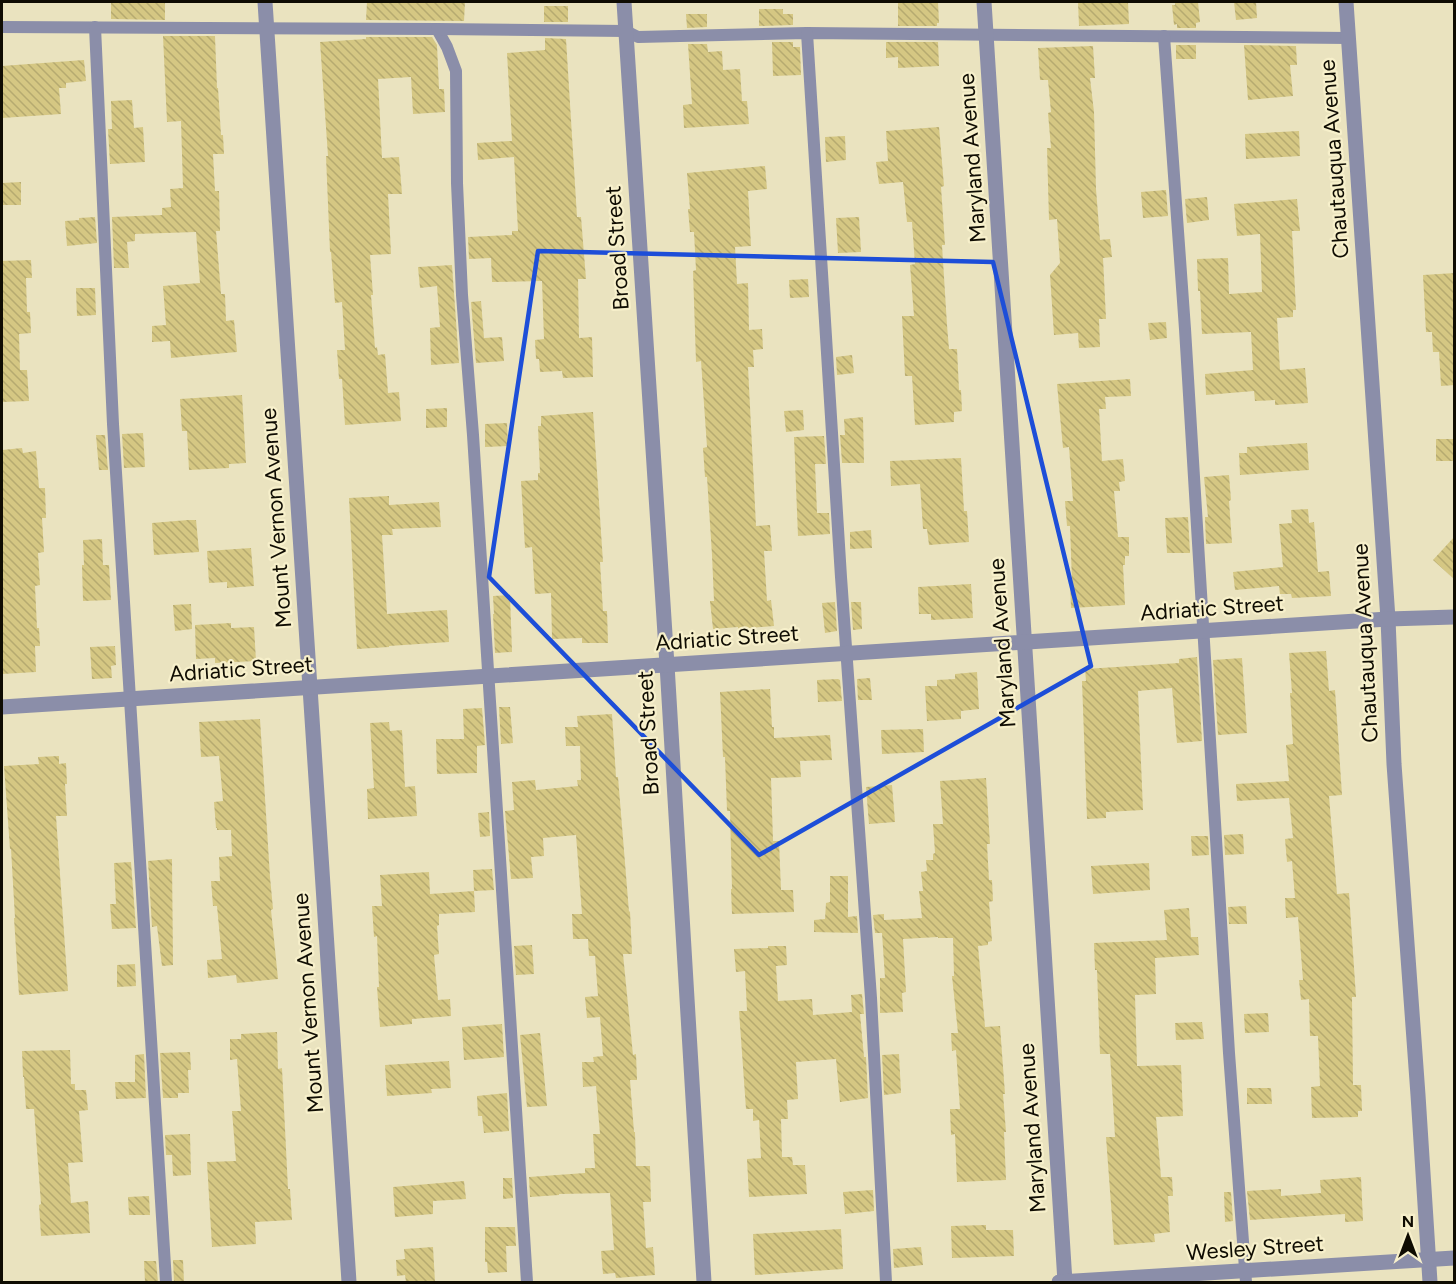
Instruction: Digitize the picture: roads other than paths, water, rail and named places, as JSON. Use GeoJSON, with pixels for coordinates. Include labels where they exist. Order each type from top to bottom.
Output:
{"type":"FeatureCollection","features":[{"type":"Feature","properties":{"kind":"street","name":"Mount Vernon Avenue"},"geometry":{"type":"LineString","coordinates":[[265,2],[349,1282]]}},
{"type":"Feature","properties":{"kind":"street","name":"Broad Street"},"geometry":{"type":"LineString","coordinates":[[624,2],[704,1282]]}},
{"type":"Feature","properties":{"kind":"street","name":"Maryland Avenue"},"geometry":{"type":"LineString","coordinates":[[984,2],[1065,1282]]}},
{"type":"Feature","properties":{"kind":"street","name":"Chautauqua Avenue"},"geometry":{"type":"LineString","coordinates":[[1346,2],[1388,619],[1394,764],[1430,1282]]}},
{"type":"Feature","properties":{"kind":"street","name":"Adriatic Street"},"geometry":{"type":"LineString","coordinates":[[2,707],[1388,619],[1455,617]]}},
{"type":"Feature","properties":{"kind":"street","name":"Wesley Street"},"geometry":{"type":"LineString","coordinates":[[1059,1282],[1245,1277],[1455,1258]]}},
{"type":"Feature","properties":{"kind":"lane"},"geometry":{"type":"LineString","coordinates":[[2,27],[626,31],[639,37],[807,33],[1348,38]]}},
{"type":"Feature","properties":{"kind":"lane"},"geometry":{"type":"LineString","coordinates":[[95,27],[113,424],[166,1282]]}},
{"type":"Feature","properties":{"kind":"lane"},"geometry":{"type":"LineString","coordinates":[[437,29],[456,71],[457,183],[462,284],[527,1282]]}},
{"type":"Feature","properties":{"kind":"lane"},"geometry":{"type":"LineString","coordinates":[[807,33],[846,653],[871,998],[886,1282]]}},
{"type":"Feature","properties":{"kind":"lane"},"geometry":{"type":"LineString","coordinates":[[1164,36],[1245,1277]]}}]}
